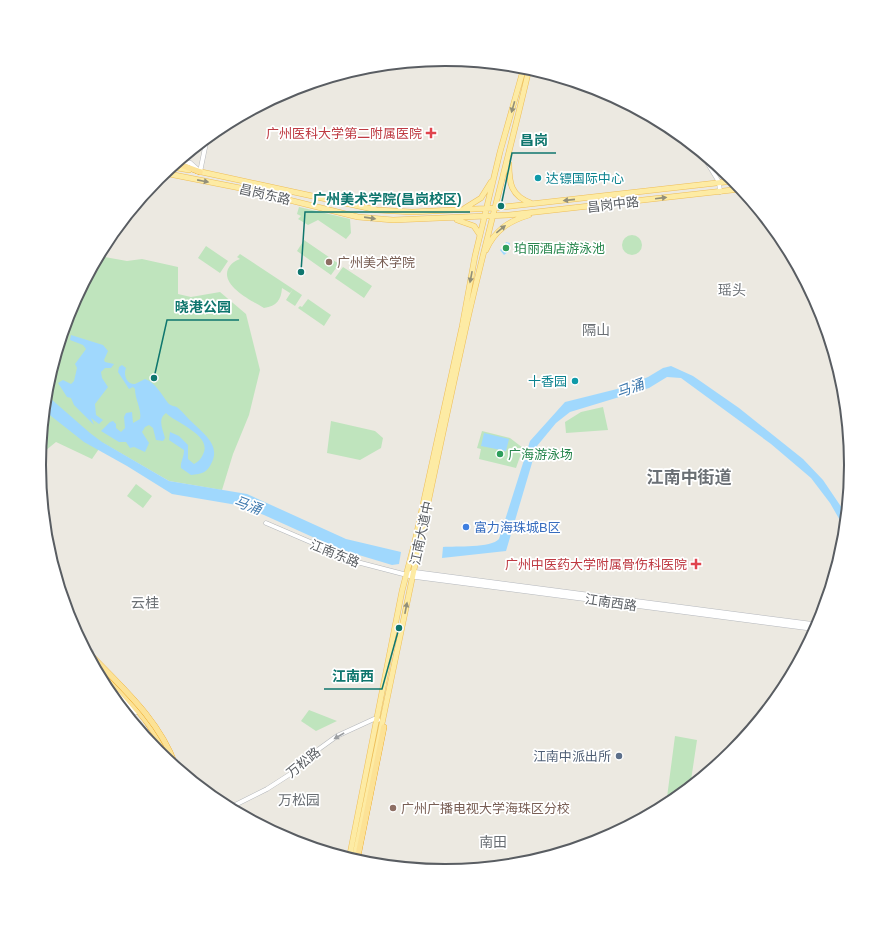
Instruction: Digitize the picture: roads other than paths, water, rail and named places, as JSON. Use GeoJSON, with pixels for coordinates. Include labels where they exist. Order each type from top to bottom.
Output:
{"type":"FeatureCollection","features":[{"type":"Feature","properties":{"kind":"highway"},"geometry":{"type":"LineString","coordinates":[[183,165],[200,172]]}},
{"type":"Feature","properties":{"kind":"highway"},"geometry":{"type":"LineString","coordinates":[[97,661],[154,724],[168,746],[172,756]]}},
{"type":"Feature","properties":{"kind":"highway"},"geometry":{"type":"LineString","coordinates":[[99,664],[151,727],[164,749]]}},
{"type":"Feature","properties":{"kind":"highway"},"geometry":{"type":"LineString","coordinates":[[358,855],[383,726]]}},
{"type":"Feature","properties":{"kind":"main road"},"geometry":{"type":"LineString","coordinates":[[524,74],[509,157],[511,188],[519,198],[535,204]]}},
{"type":"Feature","properties":{"kind":"main road"},"geometry":{"type":"LineString","coordinates":[[462,209],[481,198],[494,176],[524,74]]}},
{"type":"Feature","properties":{"kind":"main road","name":"江南大道中"},"geometry":{"type":"LineString","coordinates":[[355,854],[383,726],[409,592],[481,262],[509,157]]}},
{"type":"Feature","properties":{"kind":"main road"},"geometry":{"type":"LineString","coordinates":[[186,163],[190,164],[200,172]]}},
{"type":"Feature","properties":{"kind":"main road","name":"昌岗东路"},"geometry":{"type":"LineString","coordinates":[[180,168],[377,210],[412,212],[487,208]]}},
{"type":"Feature","properties":{"kind":"main road","name":"昌岗东路"},"geometry":{"type":"LineString","coordinates":[[172,175],[240,188],[364,218],[393,220],[485,217]]}},
{"type":"Feature","properties":{"kind":"main road","name":"江南大道中"},"geometry":{"type":"LineString","coordinates":[[350,853],[402,591],[407,575],[462,327],[480,236],[494,176]]}},
{"type":"Feature","properties":{"kind":"main road","name":"昌岗中路"},"geometry":{"type":"LineString","coordinates":[[487,208],[535,204],[726,182]]}},
{"type":"Feature","properties":{"kind":"main road","name":"昌岗中路"},"geometry":{"type":"LineString","coordinates":[[485,217],[734,190]]}},
{"type":"Feature","properties":{"kind":"main road"},"geometry":{"type":"LineString","coordinates":[[481,262],[491,239],[496,232],[514,220],[539,212]]}},
{"type":"Feature","properties":{"kind":"main road"},"geometry":{"type":"LineString","coordinates":[[444,218],[470,223],[477,229],[480,236]]}},
{"type":"Feature","properties":{"kind":"main road","name":"江南西路"},"geometry":{"type":"LineString","coordinates":[[407,575],[809,628]]}},
{"type":"Feature","properties":{"kind":"main road"},"geometry":{"type":"LineString","coordinates":[[413,575],[811,624]]}},
{"type":"Feature","properties":{"kind":"main road"},"geometry":{"type":"LineString","coordinates":[[402,591],[409,592]]}},
{"type":"Feature","properties":{"kind":"main road"},"geometry":{"type":"LineString","coordinates":[[94,656],[150,722],[162,740],[167,751]]}},
{"type":"Feature","properties":{"kind":"main road"},"geometry":{"type":"LineString","coordinates":[[110,683],[149,728],[159,744]]}},
{"type":"Feature","properties":{"kind":"street"},"geometry":{"type":"LineString","coordinates":[[200,172],[205,147]]}},
{"type":"Feature","properties":{"kind":"street"},"geometry":{"type":"LineString","coordinates":[[711,169],[719,182],[720,192]]}},
{"type":"Feature","properties":{"kind":"street","name":"江南东路"},"geometry":{"type":"LineString","coordinates":[[266,523],[357,562],[407,575]]}},
{"type":"Feature","properties":{"kind":"street","name":"万松路"},"geometry":{"type":"LineString","coordinates":[[235,805],[267,789],[295,771],[319,749],[337,736],[376,719]]}},
{"type":"Feature","properties":{"kind":"water","name":"珀丽酒店游泳池"},"geometry":{"type":"Polygon","coordinates":[[[506,242],[510,243],[509,251],[504,255],[500,250],[506,242]]]}},
{"type":"Feature","properties":{"kind":"water"},"geometry":{"type":"Polygon","coordinates":[[[71,335],[103,345],[108,351],[104,360],[105,362],[114,364],[111,368],[105,368],[101,372],[102,378],[108,387],[95,404],[96,415],[103,420],[99,424],[91,418],[94,425],[74,405],[71,398],[67,397],[58,383],[63,380],[71,384],[74,381],[77,368],[75,364],[86,349],[83,345],[70,340],[71,335]]]}},
{"type":"Feature","properties":{"kind":"water"},"geometry":{"type":"Polygon","coordinates":[[[122,365],[126,368],[125,376],[130,383],[135,384],[145,379],[152,383],[168,403],[177,407],[210,440],[214,450],[214,456],[206,471],[191,475],[181,468],[184,450],[169,440],[170,432],[179,436],[188,445],[188,459],[194,464],[202,457],[204,446],[202,440],[197,434],[166,413],[163,415],[161,421],[165,438],[163,441],[156,440],[153,428],[149,425],[145,427],[142,432],[149,443],[145,452],[134,447],[130,448],[126,442],[119,442],[101,431],[113,421],[116,424],[116,428],[121,432],[125,428],[124,417],[126,413],[132,412],[133,423],[140,419],[135,389],[133,387],[129,389],[118,372],[119,367],[122,365]]]}},
{"type":"Feature","properties":{"kind":"water","name":"马涌"},"geometry":{"type":"Polygon","coordinates":[[[671,366],[693,376],[739,408],[803,459],[823,480],[842,508],[840,521],[830,503],[811,478],[771,444],[681,378],[667,377],[649,388],[570,412],[556,423],[537,446],[506,551],[442,558],[443,547],[489,544],[499,539],[530,441],[565,402],[625,387],[648,377],[663,368],[671,366]]]}},
{"type":"Feature","properties":{"kind":"water","name":"马涌"},"geometry":{"type":"Polygon","coordinates":[[[52,400],[102,442],[169,481],[247,494],[346,539],[401,552],[399,564],[392,565],[339,549],[264,515],[237,505],[172,494],[127,466],[84,442],[49,413],[52,400]]]}},
{"type":"Feature","properties":{"kind":"water"},"geometry":{"type":"Polygon","coordinates":[[[484,433],[509,439],[506,451],[481,446],[484,433]]]}},
{"type":"Feature","properties":{"kind":"place","name":"广州医科大学第二附属医院"},"geometry":{"type":"Point","coordinates":[431,133]}},
{"type":"Feature","properties":{"kind":"place","name":"达镖国际中心"},"geometry":{"type":"Point","coordinates":[538,178]}},
{"type":"Feature","properties":{"kind":"place","name":"昌岗"},"geometry":{"type":"Point","coordinates":[501,206]}},
{"type":"Feature","properties":{"kind":"place","name":"珀丽酒店游泳池"},"geometry":{"type":"Point","coordinates":[506,248]}},
{"type":"Feature","properties":{"kind":"place","name":"广州美术学院"},"geometry":{"type":"Point","coordinates":[329,262]}},
{"type":"Feature","properties":{"kind":"place","name":"广州美术学院(昌岗校区)"},"geometry":{"type":"Point","coordinates":[301,272]}},
{"type":"Feature","properties":{"kind":"place","name":"晓港公园"},"geometry":{"type":"Point","coordinates":[154,378]}},
{"type":"Feature","properties":{"kind":"place","name":"十香园"},"geometry":{"type":"Point","coordinates":[575,381]}},
{"type":"Feature","properties":{"kind":"place","name":"广海游泳场"},"geometry":{"type":"Point","coordinates":[500,454]}},
{"type":"Feature","properties":{"kind":"place","name":"富力海珠城B区"},"geometry":{"type":"Point","coordinates":[466,527]}},
{"type":"Feature","properties":{"kind":"place","name":"广州中医药大学附属骨伤科医院"},"geometry":{"type":"Point","coordinates":[696,564]}},
{"type":"Feature","properties":{"kind":"place","name":"江南西"},"geometry":{"type":"Point","coordinates":[399,628]}},
{"type":"Feature","properties":{"kind":"place","name":"江南中派出所"},"geometry":{"type":"Point","coordinates":[619,756]}},
{"type":"Feature","properties":{"kind":"place","name":"广州广播电视大学海珠区分校"},"geometry":{"type":"Point","coordinates":[393,808]}},
{"type":"Feature","properties":{"kind":"district","name":"瑶头"},"geometry":{"type":"Point","coordinates":[732,290]}},
{"type":"Feature","properties":{"kind":"district","name":"隔山"},"geometry":{"type":"Point","coordinates":[596,330]}},
{"type":"Feature","properties":{"kind":"district","name":"江南中街道"},"geometry":{"type":"Point","coordinates":[689,477]}},
{"type":"Feature","properties":{"kind":"district","name":"云桂"},"geometry":{"type":"Point","coordinates":[145,603]}},
{"type":"Feature","properties":{"kind":"district","name":"万松园"},"geometry":{"type":"Point","coordinates":[299,800]}},
{"type":"Feature","properties":{"kind":"district","name":"南田"},"geometry":{"type":"Point","coordinates":[493,842]}}]}
